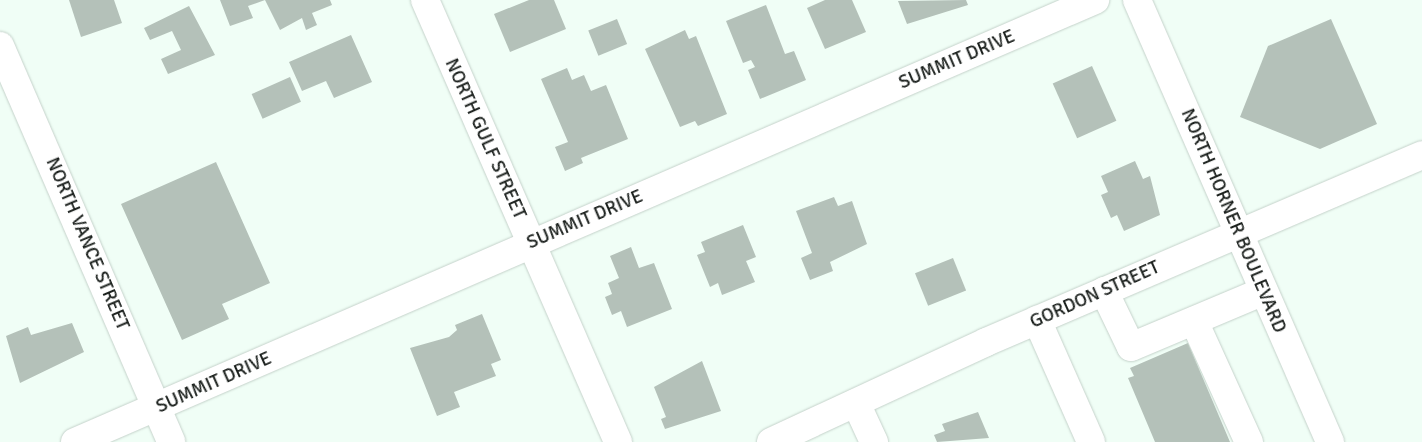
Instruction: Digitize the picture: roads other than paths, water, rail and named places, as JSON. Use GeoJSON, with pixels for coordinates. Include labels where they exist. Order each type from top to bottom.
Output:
{"type":"FeatureCollection","features":[{"type":"Feature","properties":{"kind":"street","name":"NORTH GULF STREET"},"geometry":{"type":"LineString","coordinates":[[425,0],[618,442]]}},
{"type":"Feature","properties":{"kind":"street","name":"SUMMIT DRIVE"},"geometry":{"type":"LineString","coordinates":[[76,442],[157,409],[531,243],[1095,0]]}},
{"type":"Feature","properties":{"kind":"street","name":"NORTH HORNER BOULEVARD"},"geometry":{"type":"LineString","coordinates":[[1137,0],[1264,291],[1326,441]]}},
{"type":"Feature","properties":{"kind":"street","name":"NORTH VANCE STREET"},"geometry":{"type":"LineString","coordinates":[[0,46],[172,442]]}},
{"type":"Feature","properties":{"kind":"street","name":"GORDON STREET"},"geometry":{"type":"LineString","coordinates":[[771,442],[1037,320],[1238,232],[1422,155]]}},
{"type":"Feature","properties":{"kind":"street"},"geometry":{"type":"LineString","coordinates":[[1104,291],[1131,347],[1264,291]]}},
{"type":"Feature","properties":{"kind":"street"},"geometry":{"type":"LineString","coordinates":[[1037,320],[1092,442]]}},
{"type":"Feature","properties":{"kind":"street"},"geometry":{"type":"LineString","coordinates":[[1194,321],[1249,442]]}},
{"type":"Feature","properties":{"kind":"street"},"geometry":{"type":"LineString","coordinates":[[856,403],[874,442]]}}]}
